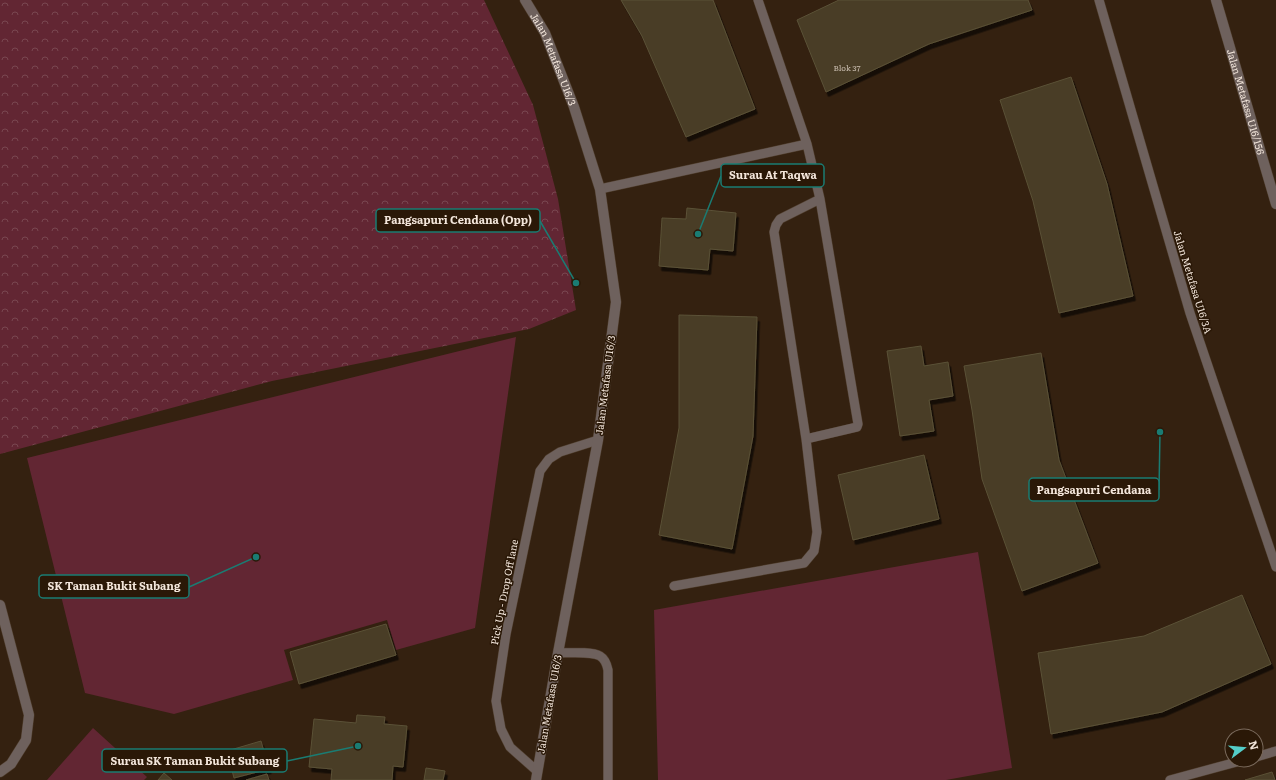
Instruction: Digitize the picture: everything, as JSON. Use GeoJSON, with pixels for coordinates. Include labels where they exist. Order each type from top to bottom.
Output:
{"type":"FeatureCollection","features":[{"type":"Feature","properties":{"kind":"street","name":"Jalan Metafasa U16/3"},"geometry":{"type":"LineString","coordinates":[[525,0],[545,33],[571,99],[600,189],[616,302],[598,440],[536,776]]}},
{"type":"Feature","properties":{"kind":"street","name":"Jalan Metafasa U16/156"},"geometry":{"type":"LineString","coordinates":[[1216,0],[1276,204]]}},
{"type":"Feature","properties":{"kind":"street"},"geometry":{"type":"LineString","coordinates":[[0,605],[29,715],[26,740],[11,764],[0,772]]}},
{"type":"Feature","properties":{"kind":"lane"},"geometry":{"type":"LineString","coordinates":[[758,0],[807,144],[820,199],[858,424],[857,427],[806,440]]}},
{"type":"Feature","properties":{"kind":"lane","name":"Jalan Metafasa U16/3A"},"geometry":{"type":"LineString","coordinates":[[1099,0],[1190,313],[1276,567]]}},
{"type":"Feature","properties":{"kind":"lane"},"geometry":{"type":"LineString","coordinates":[[600,189],[807,144]]}},
{"type":"Feature","properties":{"kind":"lane"},"geometry":{"type":"LineString","coordinates":[[674,586],[804,564],[814,551],[818,532],[806,440],[774,232],[780,219],[820,199]]}},
{"type":"Feature","properties":{"kind":"lane","name":"Pick Up - Drop Off lane"},"geometry":{"type":"LineString","coordinates":[[536,776],[510,747],[501,729],[496,701],[506,634],[540,471],[549,459],[560,452],[598,440]]}},
{"type":"Feature","properties":{"kind":"lane"},"geometry":{"type":"LineString","coordinates":[[558,653],[592,654],[600,656],[606,662],[608,670],[608,780]]}},
{"type":"Feature","properties":{"kind":"lane"},"geometry":{"type":"LineString","coordinates":[[1264,755],[1276,751]]}},
{"type":"Feature","properties":{"kind":"lane"},"geometry":{"type":"LineString","coordinates":[[1170,780],[1224,765]]}},
{"type":"Feature","properties":{"kind":"green space"},"geometry":{"type":"Polygon","coordinates":[[[0,0],[484,0],[533,105],[558,199],[576,310],[529,329],[272,381],[0,454],[0,0]]]}},
{"type":"Feature","properties":{"kind":"green space"},"geometry":{"type":"Polygon","coordinates":[[[516,337],[475,628],[396,650],[387,620],[284,650],[293,680],[174,714],[85,693],[27,458],[516,337]]]}},
{"type":"Feature","properties":{"kind":"green space"},"geometry":{"type":"Polygon","coordinates":[[[978,552],[1012,768],[946,780],[658,780],[654,610],[978,552]]]}},
{"type":"Feature","properties":{"kind":"green space"},"geometry":{"type":"Polygon","coordinates":[[[93,728],[147,777],[144,780],[47,780],[93,728]]]}},
{"type":"Feature","properties":{"kind":"building"},"geometry":{"type":"Polygon","coordinates":[[[621,0],[713,0],[755,109],[686,137],[642,36],[621,0]]]}},
{"type":"Feature","properties":{"kind":"building"},"geometry":{"type":"Polygon","coordinates":[[[839,0],[1028,0],[1032,10],[929,44],[826,92],[797,20],[839,0]]]}},
{"type":"Feature","properties":{"kind":"building"},"geometry":{"type":"Polygon","coordinates":[[[1071,77],[1107,184],[1133,296],[1059,313],[1033,201],[1000,100],[1071,77]]]}},
{"type":"Feature","properties":{"kind":"building"},"geometry":{"type":"Polygon","coordinates":[[[687,208],[736,213],[733,251],[710,249],[708,270],[659,266],[662,218],[686,219],[687,208]]]}},
{"type":"Feature","properties":{"kind":"building"},"geometry":{"type":"Polygon","coordinates":[[[679,315],[757,317],[753,436],[732,549],[659,535],[679,428],[679,315]]]}},
{"type":"Feature","properties":{"kind":"building"},"geometry":{"type":"Polygon","coordinates":[[[921,346],[924,366],[948,362],[953,396],[929,400],[934,431],[900,436],[887,351],[921,346]]]}},
{"type":"Feature","properties":{"kind":"building"},"geometry":{"type":"Polygon","coordinates":[[[1041,353],[1059,460],[1098,563],[1022,591],[982,479],[964,366],[1041,353]]]}},
{"type":"Feature","properties":{"kind":"building"},"geometry":{"type":"Polygon","coordinates":[[[924,455],[939,519],[853,540],[838,475],[924,455]]]}},
{"type":"Feature","properties":{"kind":"building"},"geometry":{"type":"Polygon","coordinates":[[[1242,595],[1271,664],[1162,712],[1051,734],[1038,653],[1144,636],[1242,595]]]}},
{"type":"Feature","properties":{"kind":"building"},"geometry":{"type":"Polygon","coordinates":[[[386,624],[396,655],[299,684],[290,652],[386,624]]]}},
{"type":"Feature","properties":{"kind":"building"},"geometry":{"type":"Polygon","coordinates":[[[357,715],[385,717],[384,724],[407,726],[403,767],[393,766],[392,780],[331,780],[332,769],[309,767],[314,719],[356,723],[357,715]]]}},
{"type":"Feature","properties":{"kind":"building"},"geometry":{"type":"Polygon","coordinates":[[[261,741],[269,769],[234,778],[227,751],[261,741]]]}},
{"type":"Feature","properties":{"kind":"building"},"geometry":{"type":"Polygon","coordinates":[[[426,768],[445,771],[443,780],[424,780],[426,768]]]}},
{"type":"Feature","properties":{"kind":"building"},"geometry":{"type":"Polygon","coordinates":[[[1272,772],[1275,780],[1245,780],[1272,772]]]}},
{"type":"Feature","properties":{"kind":"building"},"geometry":{"type":"Polygon","coordinates":[[[164,773],[172,780],[158,780],[164,773]]]}},
{"type":"Feature","properties":{"kind":"building"},"geometry":{"type":"Polygon","coordinates":[[[267,774],[269,780],[246,780],[267,774]]]}},
{"type":"Feature","properties":{"kind":"place","name":"Surau At Taqwa"},"geometry":{"type":"Point","coordinates":[698,234]}},
{"type":"Feature","properties":{"kind":"place","name":"Pangsapuri Cendana (Opp)"},"geometry":{"type":"Point","coordinates":[576,283]}},
{"type":"Feature","properties":{"kind":"place","name":"Pangsapuri Cendana"},"geometry":{"type":"Point","coordinates":[1160,432]}},
{"type":"Feature","properties":{"kind":"place","name":"SK Taman Bukit Subang"},"geometry":{"type":"Point","coordinates":[256,557]}},
{"type":"Feature","properties":{"kind":"place","name":"Surau SK Taman Bukit Subang"},"geometry":{"type":"Point","coordinates":[358,746]}}]}
